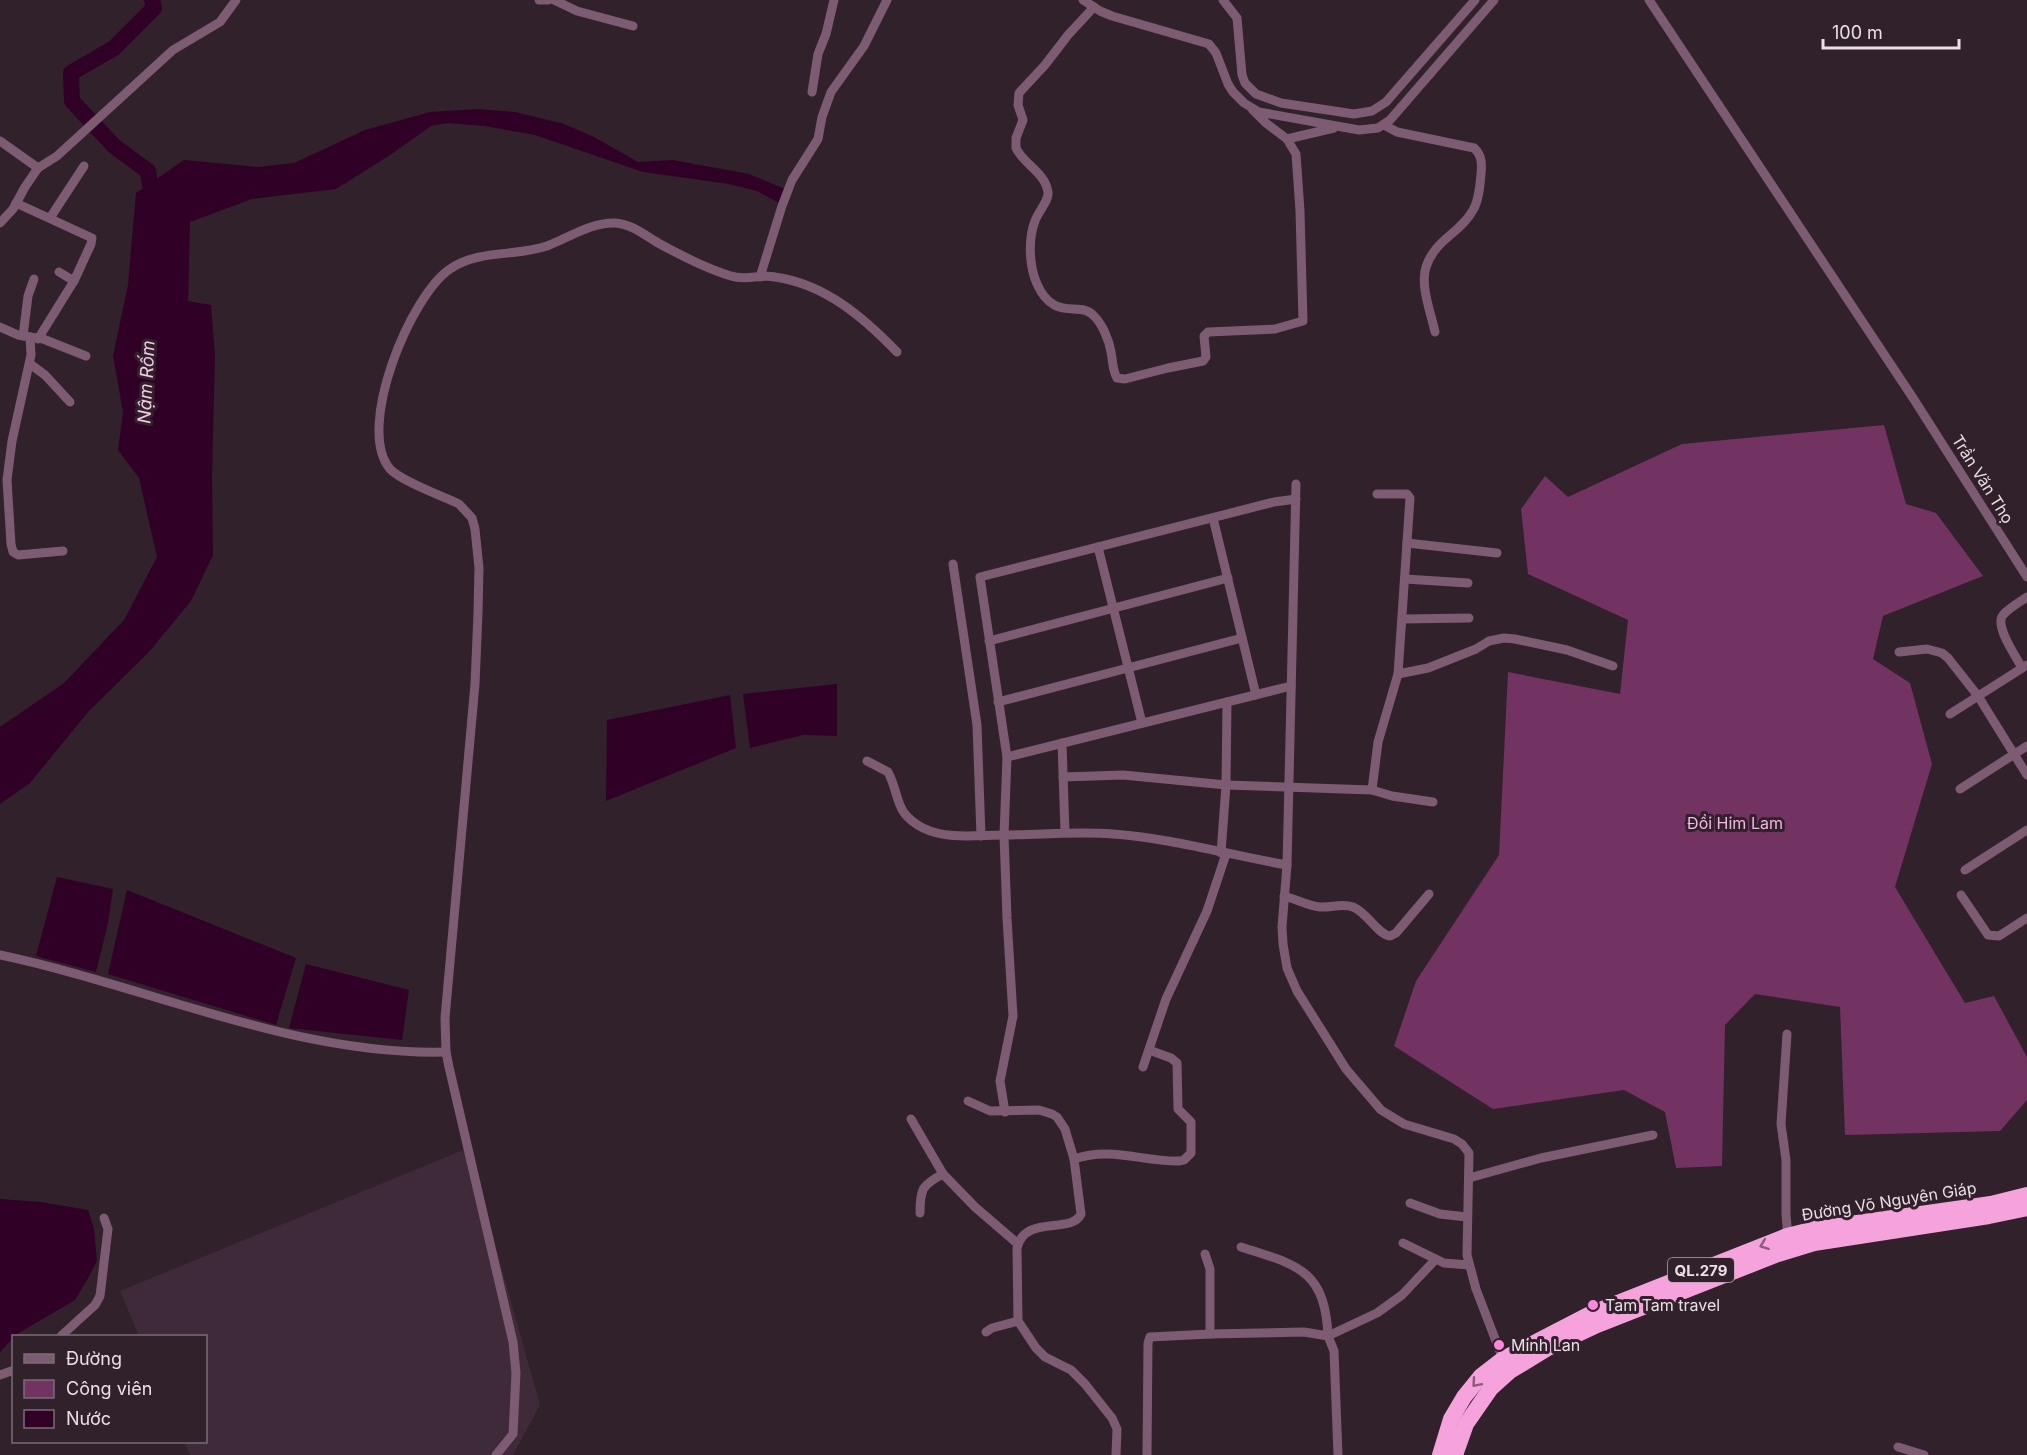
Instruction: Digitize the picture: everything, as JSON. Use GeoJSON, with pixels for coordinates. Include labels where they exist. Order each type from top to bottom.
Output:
{"type":"FeatureCollection","features":[{"type":"Feature","properties":{"kind":"highway","name":"Đường Võ Nguyên Giáp"},"geometry":{"type":"LineString","coordinates":[[1440,1455],[1451,1419],[1464,1397],[1481,1376],[1822,1228],[1991,1204],[2027,1195]]}},
{"type":"Feature","properties":{"kind":"highway","name":"Đường Võ Nguyên Giáp"},"geometry":{"type":"LineString","coordinates":[[1788,1243],[1833,1239],[1989,1216],[2027,1208]]}},
{"type":"Feature","properties":{"kind":"highway","name":"Đường Võ Nguyên Giáp"},"geometry":{"type":"LineString","coordinates":[[1455,1455],[1466,1424],[1506,1365]]}},
{"type":"Feature","properties":{"kind":"street"},"geometry":{"type":"LineString","coordinates":[[1,219],[16,203],[38,168],[57,156],[173,50],[220,22],[236,0]]}},
{"type":"Feature","properties":{"kind":"street"},"geometry":{"type":"LineString","coordinates":[[539,0],[548,0]]}},
{"type":"Feature","properties":{"kind":"street"},"geometry":{"type":"LineString","coordinates":[[554,0],[577,11],[633,26]]}},
{"type":"Feature","properties":{"kind":"street"},"geometry":{"type":"LineString","coordinates":[[812,92],[818,54],[826,34],[834,0]]}},
{"type":"Feature","properties":{"kind":"street"},"geometry":{"type":"LineString","coordinates":[[760,277],[782,206],[792,180],[818,139],[822,117],[831,92],[864,46],[886,0]]}},
{"type":"Feature","properties":{"kind":"street"},"geometry":{"type":"LineString","coordinates":[[1083,0],[1112,16],[1204,42],[1231,64],[1252,91],[1264,98],[1354,114],[1377,109],[1393,94],[1475,0]]}},
{"type":"Feature","properties":{"kind":"street"},"geometry":{"type":"LineString","coordinates":[[1094,7],[1019,93],[1018,105],[1023,120],[1016,138],[1016,148],[1034,168],[1048,191],[1035,221],[1031,238],[1031,266],[1037,284],[1043,294],[1058,307],[1093,314],[1109,343],[1114,374],[1117,378],[1125,379],[1203,361],[1206,357],[1204,336],[1208,332],[1275,329],[1303,321],[1298,176],[1294,149],[1287,139],[1233,92],[1231,64],[1238,20],[1223,0]]}},
{"type":"Feature","properties":{"kind":"street"},"geometry":{"type":"LineString","coordinates":[[1252,108],[1269,115],[1338,127],[1370,130],[1384,125],[1398,112],[1494,0]]}},
{"type":"Feature","properties":{"kind":"street","name":"Trần Văn Thọ"},"geometry":{"type":"LineString","coordinates":[[1648,0],[1913,398],[2027,577]]}},
{"type":"Feature","properties":{"kind":"street"},"geometry":{"type":"LineString","coordinates":[[1384,125],[1391,130],[1406,134],[1474,148],[1478,151],[1482,161],[1480,184],[1474,208],[1467,220],[1440,242],[1426,266],[1425,284],[1435,332]]}},
{"type":"Feature","properties":{"kind":"street"},"geometry":{"type":"LineString","coordinates":[[1287,139],[1338,127]]}},
{"type":"Feature","properties":{"kind":"street"},"geometry":{"type":"LineString","coordinates":[[0,141],[38,168]]}},
{"type":"Feature","properties":{"kind":"street"},"geometry":{"type":"LineString","coordinates":[[50,218],[84,166]]}},
{"type":"Feature","properties":{"kind":"street"},"geometry":{"type":"LineString","coordinates":[[16,203],[92,238],[74,281],[31,337]]}},
{"type":"Feature","properties":{"kind":"street"},"geometry":{"type":"LineString","coordinates":[[496,1455],[504,1451],[513,1434],[516,1373],[513,1342],[446,1052],[445,1018],[475,684],[479,568],[475,529],[467,512],[459,504],[396,474],[379,449],[378,422],[383,396],[396,355],[422,300],[436,280],[449,269],[478,256],[547,246],[601,225],[615,223],[627,225],[663,245],[732,277],[747,279],[778,277],[838,300],[871,325],[897,352]]}},
{"type":"Feature","properties":{"kind":"street"},"geometry":{"type":"LineString","coordinates":[[59,272],[74,281]]}},
{"type":"Feature","properties":{"kind":"street"},"geometry":{"type":"LineString","coordinates":[[34,279],[28,296],[30,364],[10,455],[7,480],[11,544],[13,552],[18,555],[63,551]]}},
{"type":"Feature","properties":{"kind":"street"},"geometry":{"type":"LineString","coordinates":[[0,327],[86,356]]}},
{"type":"Feature","properties":{"kind":"street"},"geometry":{"type":"LineString","coordinates":[[30,364],[45,375],[70,402]]}},
{"type":"Feature","properties":{"kind":"street"},"geometry":{"type":"LineString","coordinates":[[0,459],[10,455]]}},
{"type":"Feature","properties":{"kind":"street"},"geometry":{"type":"LineString","coordinates":[[1296,484],[1287,865],[1282,935],[1284,957],[1297,991],[1346,1069],[1373,1103],[1388,1116],[1404,1124],[1462,1144],[1469,1153],[1466,1247],[1469,1265],[1506,1365]]}},
{"type":"Feature","properties":{"kind":"street"},"geometry":{"type":"LineString","coordinates":[[1372,790],[1378,742],[1398,674],[1410,495],[1377,494]]}},
{"type":"Feature","properties":{"kind":"street"},"geometry":{"type":"LineString","coordinates":[[1005,1112],[1000,1081],[1013,1025],[1014,1004],[1007,918],[1004,835],[1007,757],[980,578],[1275,502],[1296,499]]}},
{"type":"Feature","properties":{"kind":"street"},"geometry":{"type":"LineString","coordinates":[[1213,518],[1256,695]]}},
{"type":"Feature","properties":{"kind":"street"},"geometry":{"type":"LineString","coordinates":[[1407,543],[1497,553]]}},
{"type":"Feature","properties":{"kind":"street"},"geometry":{"type":"LineString","coordinates":[[1098,547],[1142,723]]}},
{"type":"Feature","properties":{"kind":"street"},"geometry":{"type":"LineString","coordinates":[[953,564],[977,726],[981,836]]}},
{"type":"Feature","properties":{"kind":"street"},"geometry":{"type":"LineString","coordinates":[[989,641],[1228,578]]}},
{"type":"Feature","properties":{"kind":"street"},"geometry":{"type":"LineString","coordinates":[[1405,579],[1468,583]]}},
{"type":"Feature","properties":{"kind":"street"},"geometry":{"type":"LineString","coordinates":[[1950,714],[2025,666],[2001,630],[2000,622],[2004,614],[2027,597]]}},
{"type":"Feature","properties":{"kind":"street"},"geometry":{"type":"LineString","coordinates":[[1403,619],[1469,618]]}},
{"type":"Feature","properties":{"kind":"street"},"geometry":{"type":"LineString","coordinates":[[998,702],[1242,638]]}},
{"type":"Feature","properties":{"kind":"street"},"geometry":{"type":"LineString","coordinates":[[1398,674],[1428,668],[1490,641],[1504,638],[1559,648],[1612,666]]}},
{"type":"Feature","properties":{"kind":"street"},"geometry":{"type":"LineString","coordinates":[[1899,652],[1927,649],[1942,653],[1978,696],[2027,775]]}},
{"type":"Feature","properties":{"kind":"street"},"geometry":{"type":"LineString","coordinates":[[1007,757],[1291,686]]}},
{"type":"Feature","properties":{"kind":"street"},"geometry":{"type":"LineString","coordinates":[[1143,1067],[1166,999],[1207,911],[1224,853],[1227,702]]}},
{"type":"Feature","properties":{"kind":"street"},"geometry":{"type":"LineString","coordinates":[[1062,743],[1065,832]]}},
{"type":"Feature","properties":{"kind":"street"},"geometry":{"type":"LineString","coordinates":[[1960,789],[2027,746]]}},
{"type":"Feature","properties":{"kind":"street"},"geometry":{"type":"LineString","coordinates":[[867,761],[888,772],[902,810],[923,828],[947,835],[981,836],[1065,832],[1130,835],[1287,865]]}},
{"type":"Feature","properties":{"kind":"street"},"geometry":{"type":"LineString","coordinates":[[1063,777],[1123,776],[1226,785],[1372,790],[1392,796],[1433,802]]}},
{"type":"Feature","properties":{"kind":"street"},"geometry":{"type":"LineString","coordinates":[[1965,870],[2027,830]]}},
{"type":"Feature","properties":{"kind":"street"},"geometry":{"type":"LineString","coordinates":[[1284,896],[1315,906],[1343,905],[1356,908],[1383,934],[1389,936],[1396,933],[1429,894]]}},
{"type":"Feature","properties":{"kind":"street"},"geometry":{"type":"LineString","coordinates":[[1961,895],[1986,933],[1992,936],[1999,936],[2027,918]]}},
{"type":"Feature","properties":{"kind":"street"},"geometry":{"type":"LineString","coordinates":[[0,955],[104,981],[265,1028],[353,1047],[416,1053],[446,1052]]}},
{"type":"Feature","properties":{"kind":"street"},"geometry":{"type":"LineString","coordinates":[[1787,1034],[1781,1124],[1786,1160],[1788,1243]]}},
{"type":"Feature","properties":{"kind":"street"},"geometry":{"type":"LineString","coordinates":[[1074,1159],[1103,1153],[1180,1161],[1191,1153],[1192,1126],[1190,1120],[1180,1112],[1178,1107],[1177,1063],[1172,1058],[1149,1050]]}},
{"type":"Feature","properties":{"kind":"street"},"geometry":{"type":"LineString","coordinates":[[968,1101],[984,1109],[1005,1112],[1039,1110],[1052,1114],[1065,1129],[1074,1159],[1081,1206],[1080,1217],[1070,1222],[1035,1229],[1023,1236],[1018,1244],[1018,1321],[1036,1348],[1045,1357],[1071,1370],[1112,1418],[1117,1429],[1116,1455]]}},
{"type":"Feature","properties":{"kind":"street"},"geometry":{"type":"LineString","coordinates":[[910,1119],[943,1174],[975,1207],[1018,1244]]}},
{"type":"Feature","properties":{"kind":"street"},"geometry":{"type":"LineString","coordinates":[[1469,1178],[1541,1158],[1653,1135]]}},
{"type":"Feature","properties":{"kind":"street"},"geometry":{"type":"LineString","coordinates":[[920,1213],[922,1190],[928,1183],[943,1174]]}},
{"type":"Feature","properties":{"kind":"street"},"geometry":{"type":"LineString","coordinates":[[1410,1203],[1440,1214],[1467,1217]]}},
{"type":"Feature","properties":{"kind":"street"},"geometry":{"type":"LineString","coordinates":[[62,1335],[95,1305],[100,1296],[108,1229],[104,1218]]}},
{"type":"Feature","properties":{"kind":"street"},"geometry":{"type":"LineString","coordinates":[[1403,1243],[1435,1260],[1448,1264],[1469,1265]]}},
{"type":"Feature","properties":{"kind":"street"},"geometry":{"type":"LineString","coordinates":[[1241,1247],[1284,1261],[1307,1274],[1323,1299],[1328,1336],[1334,1350],[1338,1455]]}},
{"type":"Feature","properties":{"kind":"street"},"geometry":{"type":"LineString","coordinates":[[1205,1254],[1210,1269],[1210,1334]]}},
{"type":"Feature","properties":{"kind":"street"},"geometry":{"type":"LineString","coordinates":[[1147,1455],[1148,1343],[1150,1337],[1304,1332],[1328,1336],[1377,1313],[1402,1295],[1435,1260]]}},
{"type":"Feature","properties":{"kind":"street"},"geometry":{"type":"LineString","coordinates":[[986,1332],[992,1328],[1018,1321]]}},
{"type":"Feature","properties":{"kind":"street"},"geometry":{"type":"LineString","coordinates":[[1898,1447],[1924,1455]]}},
{"type":"Feature","properties":{"kind":"shaded area"},"geometry":{"type":"Polygon","coordinates":[[[468,1148],[540,1405],[513,1455],[190,1455],[184,1443],[207,1443],[207,1335],[139,1335],[120,1291],[468,1148]]]}},
{"type":"Feature","properties":{"kind":"green space","name":"Đồi Him Lam"},"geometry":{"type":"Polygon","coordinates":[[[1884,425],[1906,504],[1936,513],[1983,576],[1883,616],[1873,659],[1910,683],[1932,764],[1895,887],[1965,1003],[1994,996],[2027,1057],[2027,1100],[2000,1131],[1845,1135],[1840,1007],[1755,994],[1725,1025],[1722,1166],[1676,1168],[1665,1112],[1624,1090],[1493,1109],[1394,1046],[1416,981],[1499,855],[1508,672],[1620,694],[1628,620],[1528,574],[1521,509],[1545,476],[1568,497],[1682,444],[1884,425]]]}},
{"type":"Feature","properties":{"kind":"water"},"geometry":{"type":"Polygon","coordinates":[[[478,109],[515,112],[564,124],[592,136],[638,162],[673,160],[749,174],[785,189],[779,203],[757,191],[729,184],[643,172],[535,135],[485,126],[447,123],[431,126],[336,189],[252,199],[190,222],[188,301],[211,305],[215,356],[213,555],[191,601],[148,653],[88,712],[30,783],[0,804],[0,727],[64,683],[124,620],[157,557],[139,478],[118,450],[123,412],[113,356],[128,285],[136,193],[184,160],[258,167],[294,163],[365,130],[430,112],[478,109]]]}},
{"type":"Feature","properties":{"kind":"water"},"geometry":{"type":"Polygon","coordinates":[[[837,684],[837,736],[803,735],[750,748],[743,694],[837,684]]]}},
{"type":"Feature","properties":{"kind":"water"},"geometry":{"type":"Polygon","coordinates":[[[730,695],[736,748],[606,801],[607,720],[730,695]]]}},
{"type":"Feature","properties":{"kind":"water"},"geometry":{"type":"Polygon","coordinates":[[[57,877],[113,889],[108,923],[96,972],[36,956],[57,877]]]}},
{"type":"Feature","properties":{"kind":"water"},"geometry":{"type":"Polygon","coordinates":[[[127,890],[296,958],[276,1025],[108,974],[127,890]]]}},
{"type":"Feature","properties":{"kind":"water"},"geometry":{"type":"Polygon","coordinates":[[[306,964],[409,990],[402,1040],[289,1028],[306,964]]]}},
{"type":"Feature","properties":{"kind":"water"},"geometry":{"type":"Polygon","coordinates":[[[0,1199],[41,1202],[88,1210],[94,1229],[97,1261],[75,1300],[16,1335],[12,1335],[12,1339],[0,1352],[0,1199]]]}},
{"type":"Feature","properties":{"kind":"waterway","name":"Nậm Rốm"},"geometry":{"type":"LineString","coordinates":[[152,0],[154,8],[114,48],[71,73],[72,101],[114,146],[148,171],[153,206]]}},
{"type":"Feature","properties":{"kind":"place","name":"Tam Tam travel"},"geometry":{"type":"Point","coordinates":[1593,1305]}},
{"type":"Feature","properties":{"kind":"place","name":"Minh Lan"},"geometry":{"type":"Point","coordinates":[1499,1345]}}]}
